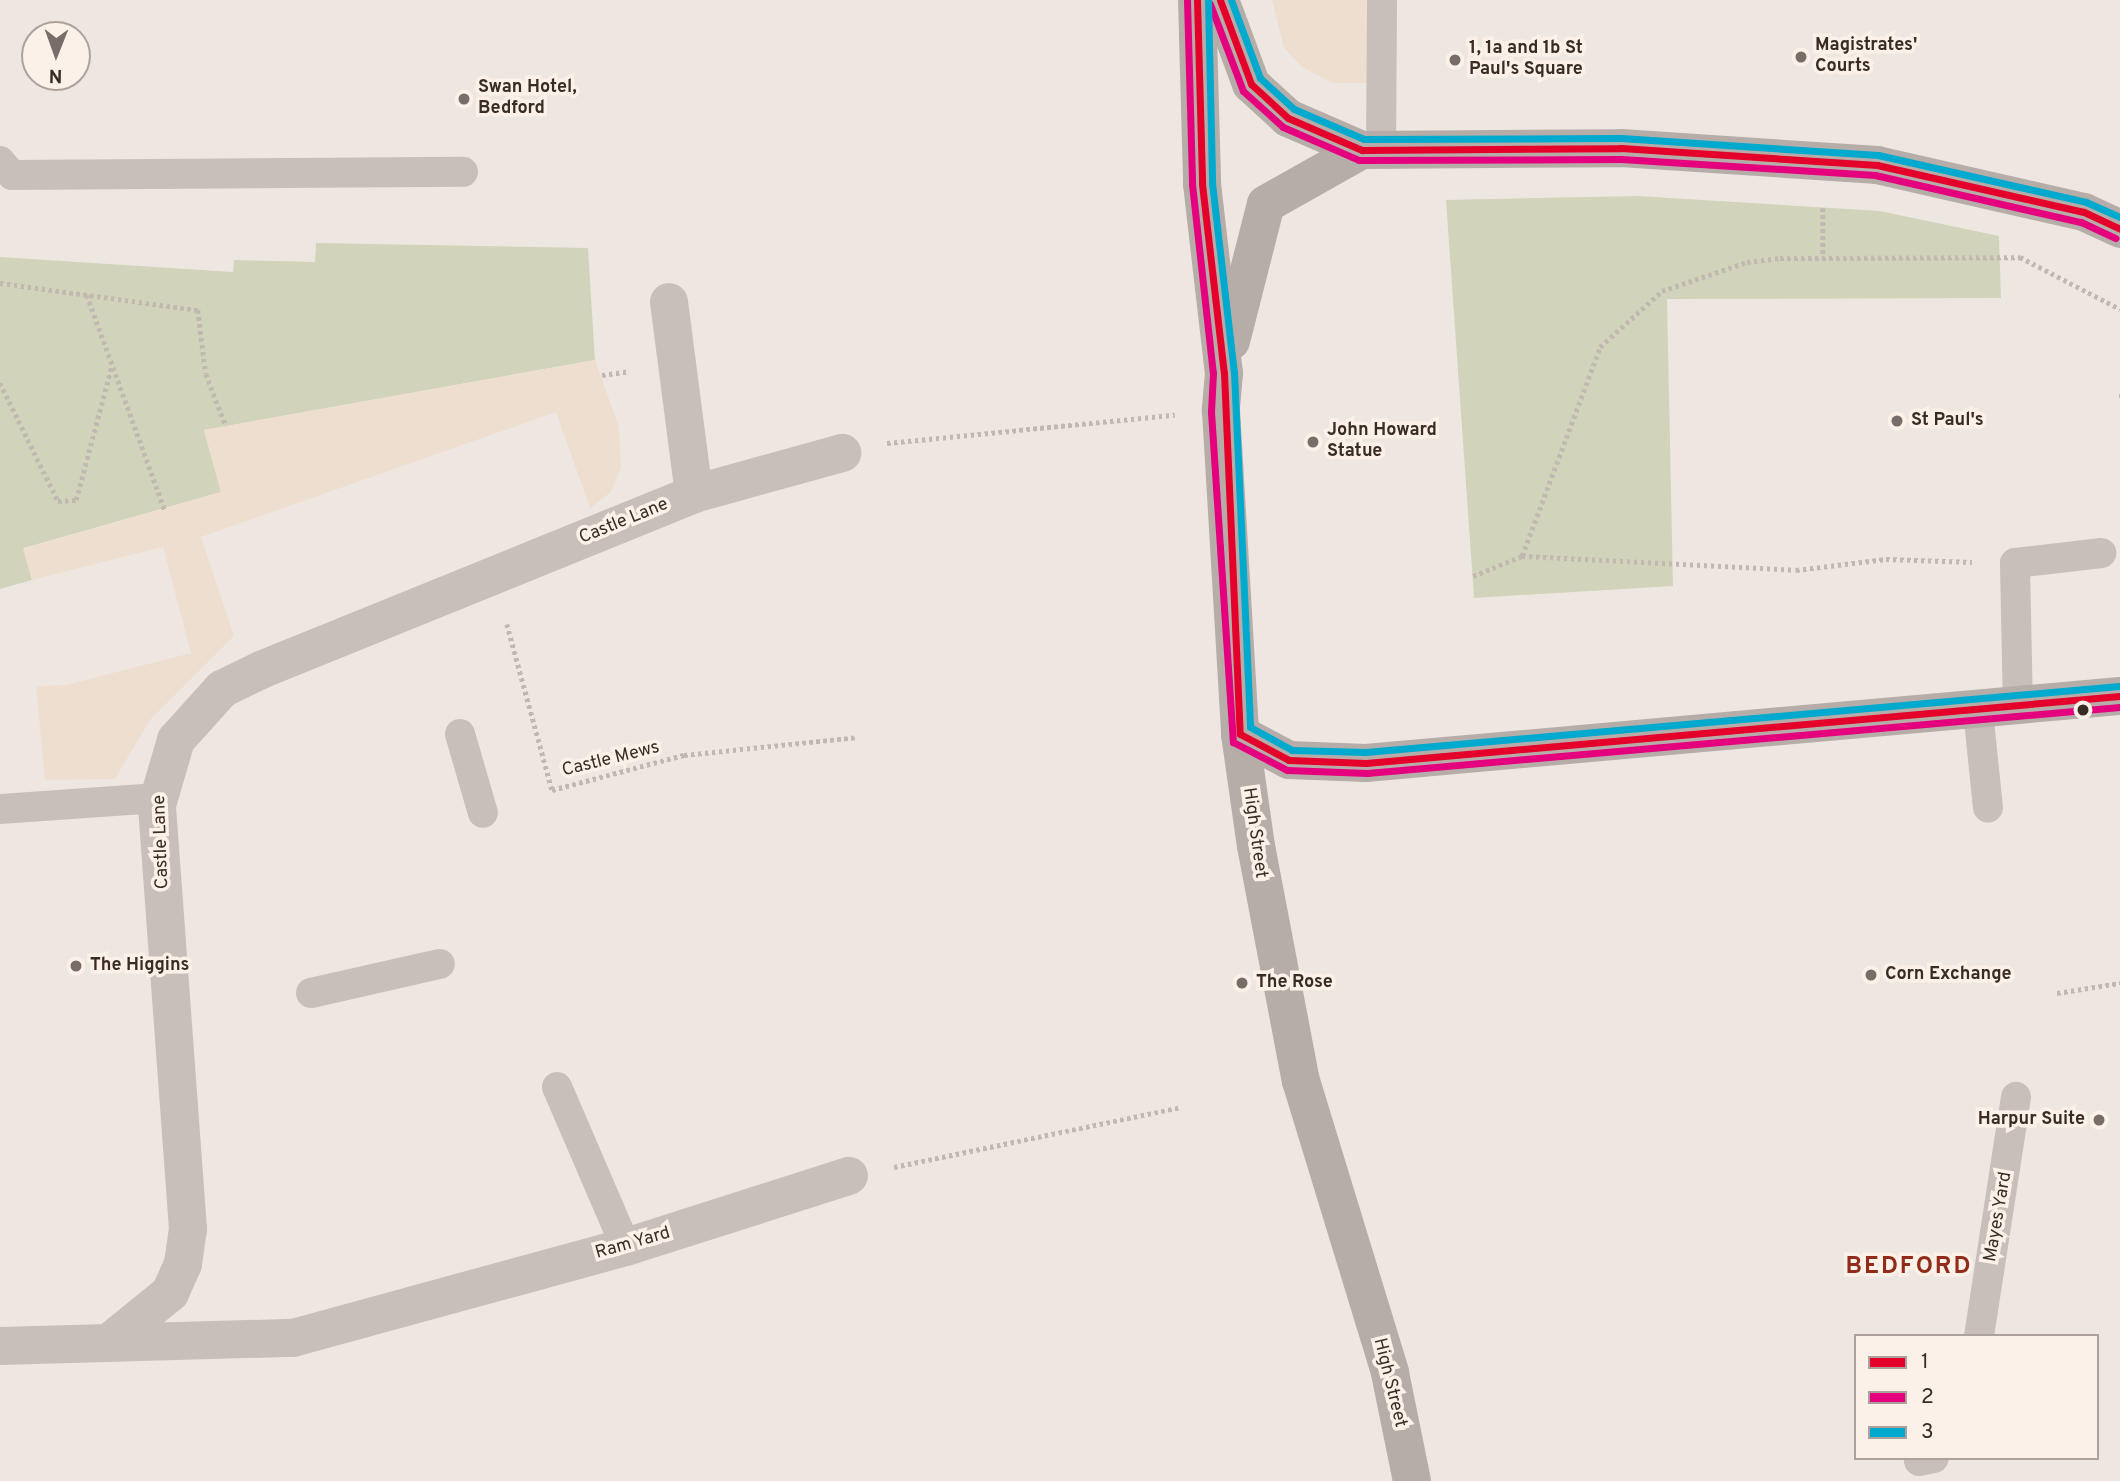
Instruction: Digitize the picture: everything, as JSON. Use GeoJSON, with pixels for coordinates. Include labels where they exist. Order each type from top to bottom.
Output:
{"type":"FeatureCollection","features":[{"type":"Feature","properties":{"kind":"main road","name":"High Street"},"geometry":{"type":"LineString","coordinates":[[1197,0],[1202,184],[1224,373],[1221,411],[1240,734],[1301,1081],[1390,1373],[1412,1481]]}},
{"type":"Feature","properties":{"kind":"main road"},"geometry":{"type":"LineString","coordinates":[[1220,0],[1251,84],[1288,118],[1372,150],[1621,148],[1877,165],[2084,212],[2120,229]]}},
{"type":"Feature","properties":{"kind":"main road"},"geometry":{"type":"LineString","coordinates":[[1224,373],[1254,233],[1266,204],[1372,150]]}},
{"type":"Feature","properties":{"kind":"main road"},"geometry":{"type":"LineString","coordinates":[[1240,734],[1290,760],[1366,763],[2018,709],[2120,696]]}},
{"type":"Feature","properties":{"kind":"street"},"geometry":{"type":"LineString","coordinates":[[668,302],[694,494]]}},
{"type":"Feature","properties":{"kind":"street","name":"Castle Lane"},"geometry":{"type":"LineString","coordinates":[[112,1340],[170,1293],[183,1264],[188,1228],[158,798],[176,740],[222,690],[694,494],[842,453]]}},
{"type":"Feature","properties":{"kind":"street","name":"Ram Yard"},"geometry":{"type":"LineString","coordinates":[[112,1340],[293,1338],[626,1247],[849,1176]]}},
{"type":"Feature","properties":{"kind":"street"},"geometry":{"type":"LineString","coordinates":[[0,1346],[112,1340]]}},
{"type":"Feature","properties":{"kind":"lane"},"geometry":{"type":"LineString","coordinates":[[1372,150],[1382,0]]}},
{"type":"Feature","properties":{"kind":"lane"},"geometry":{"type":"LineString","coordinates":[[0,160],[12,175],[463,172]]}},
{"type":"Feature","properties":{"kind":"lane"},"geometry":{"type":"LineString","coordinates":[[2018,709],[2015,563],[2101,554]]}},
{"type":"Feature","properties":{"kind":"lane"},"geometry":{"type":"LineString","coordinates":[[1978,711],[1988,807]]}},
{"type":"Feature","properties":{"kind":"lane"},"geometry":{"type":"LineString","coordinates":[[460,734],[483,813]]}},
{"type":"Feature","properties":{"kind":"lane"},"geometry":{"type":"LineString","coordinates":[[0,809],[158,798]]}},
{"type":"Feature","properties":{"kind":"lane"},"geometry":{"type":"LineString","coordinates":[[311,993],[440,964]]}},
{"type":"Feature","properties":{"kind":"lane"},"geometry":{"type":"LineString","coordinates":[[557,1087],[626,1247]]}},
{"type":"Feature","properties":{"kind":"lane","name":"Mayes Yard"},"geometry":{"type":"LineString","coordinates":[[1979,1334],[2017,1097]]}},
{"type":"Feature","properties":{"kind":"path"},"geometry":{"type":"LineString","coordinates":[[1822,207],[1823,256]]}},
{"type":"Feature","properties":{"kind":"path"},"geometry":{"type":"LineString","coordinates":[[1522,556],[1600,347],[1662,291],[1747,262],[1823,256],[2020,257],[2120,309]]}},
{"type":"Feature","properties":{"kind":"path"},"geometry":{"type":"LineString","coordinates":[[0,283],[198,310],[206,374],[226,426]]}},
{"type":"Feature","properties":{"kind":"path"},"geometry":{"type":"LineString","coordinates":[[87,295],[110,368],[165,511]]}},
{"type":"Feature","properties":{"kind":"path"},"geometry":{"type":"LineString","coordinates":[[0,383],[58,501],[76,500],[110,368]]}},
{"type":"Feature","properties":{"kind":"path"},"geometry":{"type":"LineString","coordinates":[[842,453],[1221,411]]}},
{"type":"Feature","properties":{"kind":"path"},"geometry":{"type":"LineString","coordinates":[[1473,576],[1522,556],[1796,570],[1886,559],[2015,563]]}},
{"type":"Feature","properties":{"kind":"path","name":"Castle Mews"},"geometry":{"type":"LineString","coordinates":[[492,576],[552,790],[684,755],[857,737]]}},
{"type":"Feature","properties":{"kind":"path"},"geometry":{"type":"LineString","coordinates":[[2057,993],[2120,983]]}},
{"type":"Feature","properties":{"kind":"path"},"geometry":{"type":"LineString","coordinates":[[849,1176],[1150,1117],[1181,1107]]}},
{"type":"Feature","properties":{"kind":"green space"},"geometry":{"type":"Polygon","coordinates":[[[1637,196],[1880,211],[1999,236],[2001,298],[1667,299],[1673,586],[1474,598],[1446,200],[1637,196]]]}},
{"type":"Feature","properties":{"kind":"green space"},"geometry":{"type":"Polygon","coordinates":[[[316,243],[588,248],[595,360],[204,430],[221,492],[24,548],[32,580],[0,589],[0,257],[233,272],[234,260],[315,262],[316,243]]]}},
{"type":"Feature","properties":{"kind":"shaded area"},"geometry":{"type":"Polygon","coordinates":[[[1272,0],[1370,0],[1369,83],[1333,83],[1302,67],[1284,48],[1272,0]]]}},
{"type":"Feature","properties":{"kind":"shaded area"},"geometry":{"type":"Polygon","coordinates":[[[595,360],[619,427],[621,468],[611,492],[590,508],[556,412],[201,537],[234,636],[150,720],[115,779],[45,780],[36,686],[66,685],[191,653],[163,547],[32,580],[23,549],[221,492],[204,430],[595,360]]]}},
{"type":"Feature","properties":{"kind":"transit line","name":"2"},"geometry":{"type":"LineString","coordinates":[[1187,0],[1192,184],[1213,373],[1211,412],[1233,742],[1287,770],[1367,773],[2120,707]]}},
{"type":"Feature","properties":{"kind":"transit line","name":"1"},"geometry":{"type":"LineString","coordinates":[[1197,0],[1202,184],[1224,373],[1240,734],[1289,760],[1366,763],[2120,696]]}},
{"type":"Feature","properties":{"kind":"transit line","name":"3"},"geometry":{"type":"LineString","coordinates":[[1208,0],[1212,183],[1234,372],[1250,727],[1292,750],[1366,752],[2119,686]]}},
{"type":"Feature","properties":{"kind":"transit line","name":"1"},"geometry":{"type":"LineString","coordinates":[[1220,0],[1251,84],[1288,118],[1362,150],[1621,148],[1877,165],[2084,212],[2120,229]]}},
{"type":"Feature","properties":{"kind":"transit line","name":"3"},"geometry":{"type":"LineString","coordinates":[[1231,0],[1260,78],[1294,109],[1364,139],[1621,138],[1878,155],[2086,202],[2120,217]]}},
{"type":"Feature","properties":{"kind":"transit line","name":"2"},"geometry":{"type":"LineString","coordinates":[[1210,4],[1243,91],[1283,127],[1359,160],[1621,159],[1875,175],[2081,222],[2116,238]]}},
{"type":"Feature","properties":{"kind":"place","name":"Magistrates' Courts"},"geometry":{"type":"Point","coordinates":[1801,57]}},
{"type":"Feature","properties":{"kind":"place","name":"1, 1a and 1b St Paul's Square"},"geometry":{"type":"Point","coordinates":[1455,60]}},
{"type":"Feature","properties":{"kind":"place","name":"Swan Hotel, Bedford"},"geometry":{"type":"Point","coordinates":[464,99]}},
{"type":"Feature","properties":{"kind":"place","name":"St Paul's"},"geometry":{"type":"Point","coordinates":[1897,421]}},
{"type":"Feature","properties":{"kind":"place","name":"John Howard Statue"},"geometry":{"type":"Point","coordinates":[1313,442]}},
{"type":"Feature","properties":{"kind":"place","name":"The Higgins"},"geometry":{"type":"Point","coordinates":[76,966]}},
{"type":"Feature","properties":{"kind":"place","name":"Corn Exchange"},"geometry":{"type":"Point","coordinates":[1871,975]}},
{"type":"Feature","properties":{"kind":"place","name":"The Rose"},"geometry":{"type":"Point","coordinates":[1242,983]}},
{"type":"Feature","properties":{"kind":"place","name":"Harpur Suite"},"geometry":{"type":"Point","coordinates":[2099,1120]}},
{"type":"Feature","properties":{"kind":"district","name":"BEDFORD"},"geometry":{"type":"Point","coordinates":[1909,1268]}}]}
